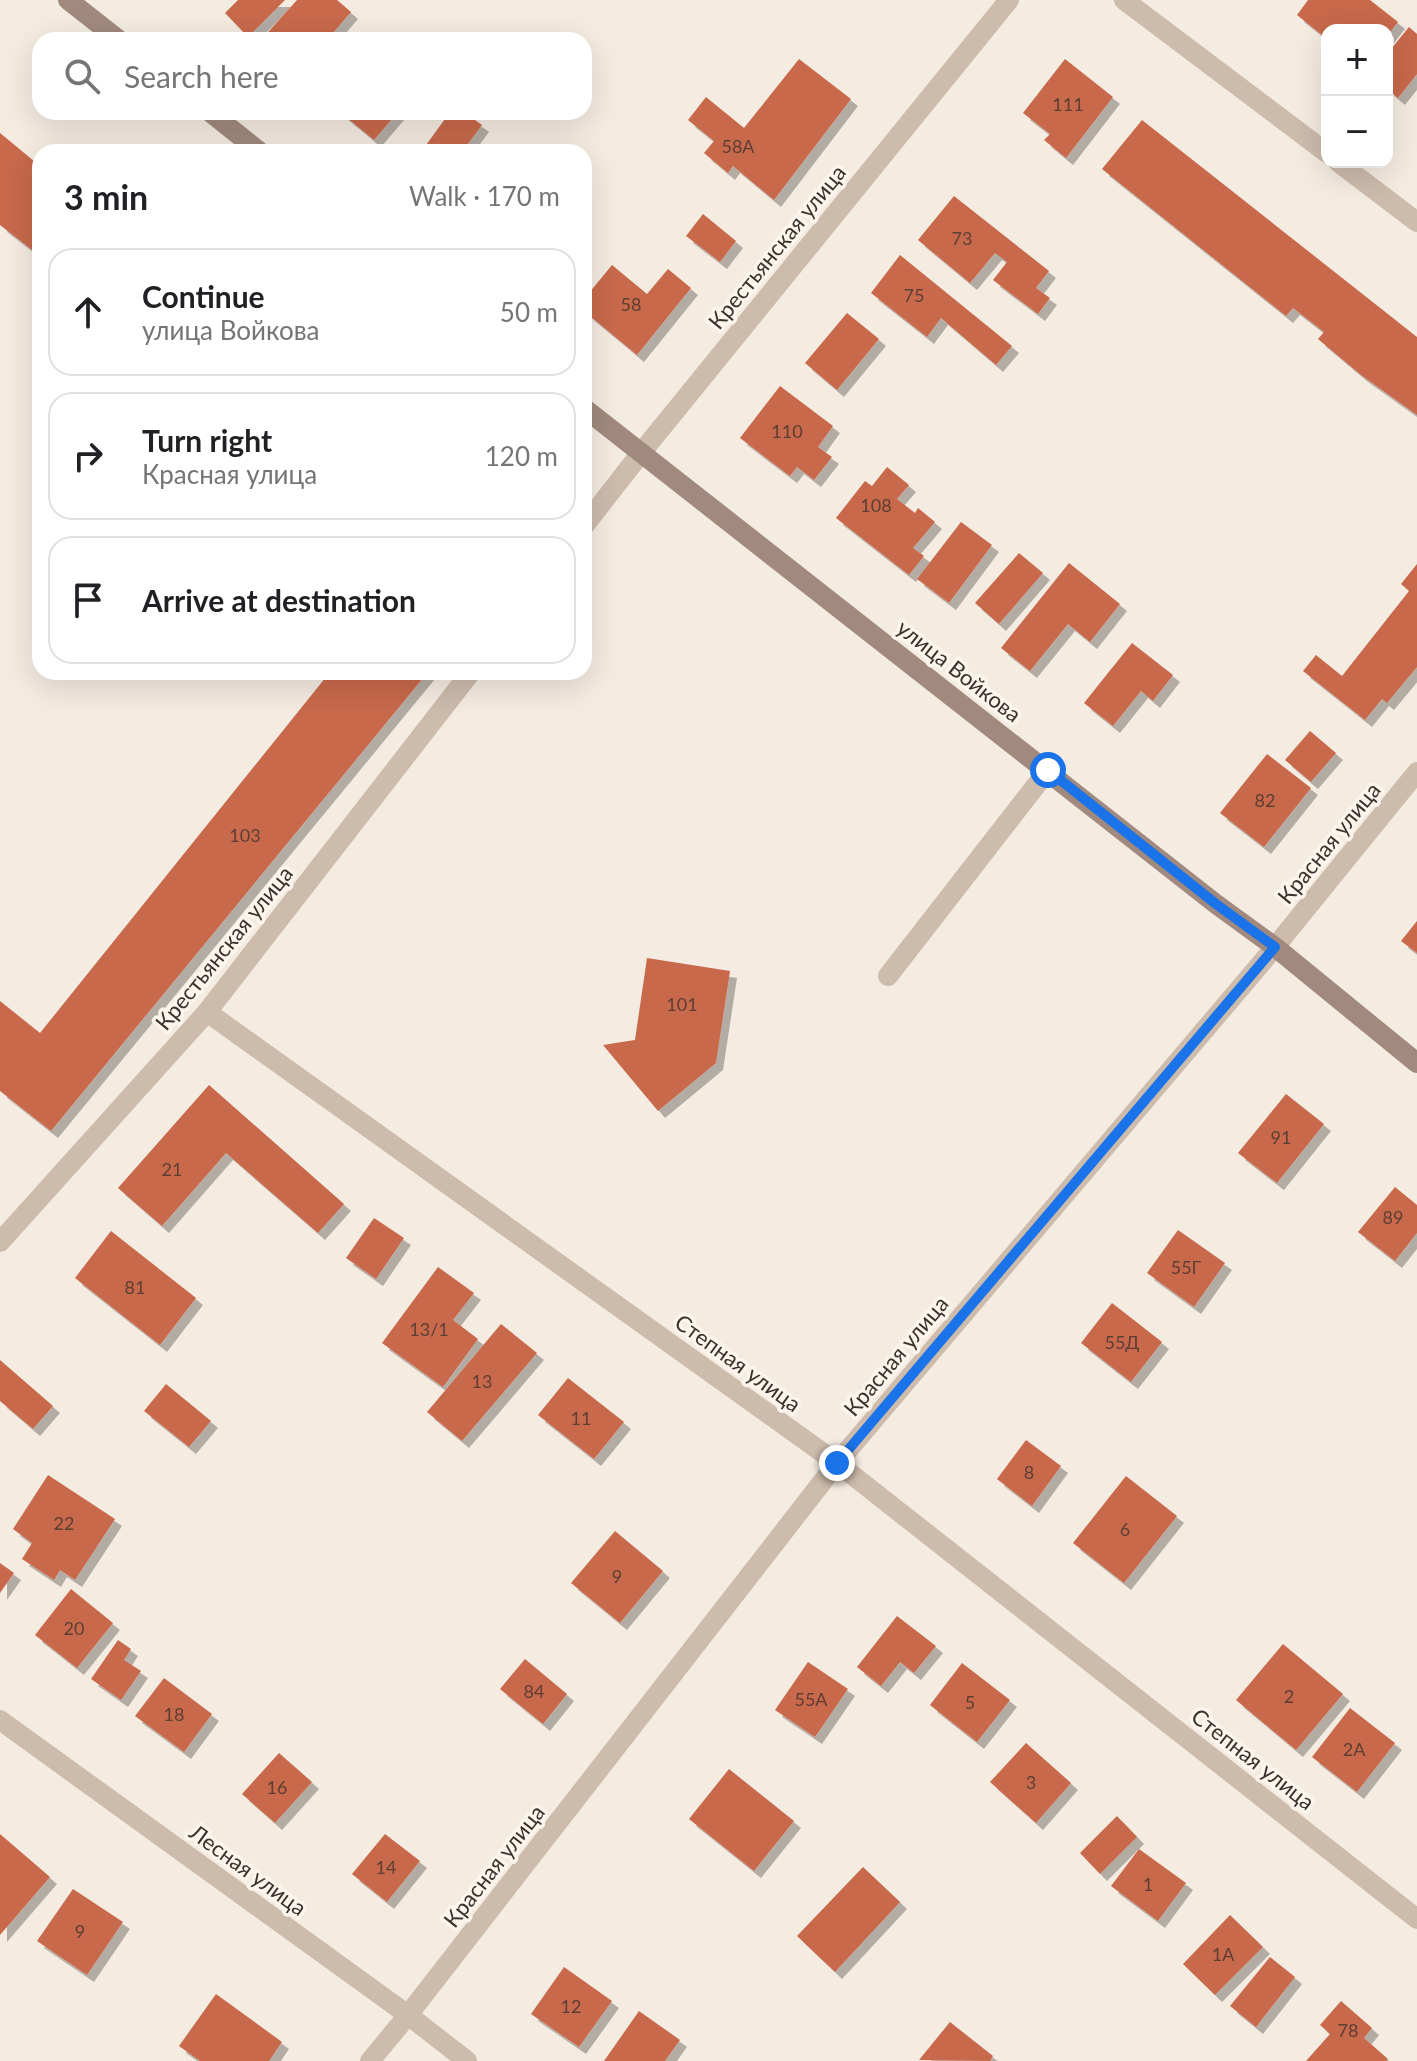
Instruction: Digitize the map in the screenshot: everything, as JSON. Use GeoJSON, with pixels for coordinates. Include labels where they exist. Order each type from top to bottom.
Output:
{"type":"FeatureCollection","features":[{"type":"Feature","properties":{"kind":"main road"},"geometry":{"type":"LineString","coordinates":[[68,0],[109,32]]}},
{"type":"Feature","properties":{"kind":"main road"},"geometry":{"type":"LineString","coordinates":[[220,120],[250,144]]}},
{"type":"Feature","properties":{"kind":"main road","name":"улица Войкова"},"geometry":{"type":"LineString","coordinates":[[592,414],[1275,947],[1417,1063]]}},
{"type":"Feature","properties":{"kind":"street","name":"Крестьянская улица"},"geometry":{"type":"LineString","coordinates":[[592,516],[1009,0]]}},
{"type":"Feature","properties":{"kind":"street"},"geometry":{"type":"LineString","coordinates":[[1124,0],[1321,148]]}},
{"type":"Feature","properties":{"kind":"street"},"geometry":{"type":"LineString","coordinates":[[1346,168],[1417,222]]}},
{"type":"Feature","properties":{"kind":"street","name":"Крестьянская улица"},"geometry":{"type":"LineString","coordinates":[[0,1242],[207,1012],[465,680]]}},
{"type":"Feature","properties":{"kind":"street"},"geometry":{"type":"LineString","coordinates":[[888,976],[1048,770]]}},
{"type":"Feature","properties":{"kind":"street","name":"Красная улица"},"geometry":{"type":"LineString","coordinates":[[370,2061],[837,1463],[1275,947],[1417,772]]}},
{"type":"Feature","properties":{"kind":"street","name":"Степная улица"},"geometry":{"type":"LineString","coordinates":[[207,1012],[837,1463],[1417,1919]]}},
{"type":"Feature","properties":{"kind":"street","name":"Лесная улица"},"geometry":{"type":"LineString","coordinates":[[0,1720],[467,2061]]}},
{"type":"Feature","properties":{"kind":"building"},"geometry":{"type":"Polygon","coordinates":[[[238,0],[285,0],[253,32],[243,32],[225,13],[238,0]]]}},
{"type":"Feature","properties":{"kind":"building"},"geometry":{"type":"Polygon","coordinates":[[[297,0],[337,0],[351,12],[334,32],[268,32],[297,0]]]}},
{"type":"Feature","properties":{"kind":"building"},"geometry":{"type":"Polygon","coordinates":[[[1308,0],[1370,0],[1398,22],[1393,28],[1393,24],[1321,24],[1321,34],[1297,15],[1308,0]]]}},
{"type":"Feature","properties":{"kind":"building"},"geometry":{"type":"Polygon","coordinates":[[[1409,27],[1417,34],[1417,74],[1398,98],[1393,94],[1393,47],[1409,27]]]}},
{"type":"Feature","properties":{"kind":"building"},"geometry":{"type":"Polygon","coordinates":[[[799,59],[851,99],[774,200],[733,166],[728,173],[704,153],[714,141],[688,120],[706,97],[744,128],[799,59]]]}},
{"type":"Feature","properties":{"kind":"building"},"geometry":{"type":"Polygon","coordinates":[[[1065,59],[1113,97],[1066,158],[1044,140],[1050,134],[1023,113],[1065,59]]]}},
{"type":"Feature","properties":{"kind":"building"},"geometry":{"type":"Polygon","coordinates":[[[350,120],[391,120],[374,140],[350,120]]]}},
{"type":"Feature","properties":{"kind":"building"},"geometry":{"type":"Polygon","coordinates":[[[444,120],[475,120],[482,125],[468,144],[427,144],[444,120]]]}},
{"type":"Feature","properties":{"kind":"building"},"geometry":{"type":"Polygon","coordinates":[[[1142,120],[1417,337],[1417,415],[1318,339],[1324,332],[1293,308],[1286,316],[1102,169],[1142,120]]]}},
{"type":"Feature","properties":{"kind":"building"},"geometry":{"type":"Polygon","coordinates":[[[0,133],[32,159],[32,250],[0,225],[0,133]]]}},
{"type":"Feature","properties":{"kind":"building"},"geometry":{"type":"Polygon","coordinates":[[[954,196],[1049,271],[1036,288],[1050,298],[1038,314],[993,280],[1007,262],[995,253],[970,283],[918,240],[954,196]]]}},
{"type":"Feature","properties":{"kind":"building"},"geometry":{"type":"Polygon","coordinates":[[[703,214],[736,241],[720,262],[686,236],[703,214]]]}},
{"type":"Feature","properties":{"kind":"building"},"geometry":{"type":"Polygon","coordinates":[[[900,255],[1012,346],[996,365],[941,318],[927,337],[871,293],[900,255]]]}},
{"type":"Feature","properties":{"kind":"building"},"geometry":{"type":"Polygon","coordinates":[[[612,265],[647,294],[668,269],[691,288],[637,355],[592,318],[592,289],[612,265]]]}},
{"type":"Feature","properties":{"kind":"building"},"geometry":{"type":"Polygon","coordinates":[[[847,313],[879,339],[837,390],[805,363],[847,313]]]}},
{"type":"Feature","properties":{"kind":"building"},"geometry":{"type":"Polygon","coordinates":[[[780,386],[833,426],[818,447],[832,457],[814,480],[797,467],[790,476],[740,438],[780,386]]]}},
{"type":"Feature","properties":{"kind":"building"},"geometry":{"type":"Polygon","coordinates":[[[887,467],[909,485],[897,499],[915,513],[918,508],[935,522],[913,548],[924,556],[909,575],[836,518],[865,481],[872,486],[887,467]]]}},
{"type":"Feature","properties":{"kind":"building"},"geometry":{"type":"Polygon","coordinates":[[[961,522],[992,545],[949,603],[917,579],[961,522]]]}},
{"type":"Feature","properties":{"kind":"building"},"geometry":{"type":"Polygon","coordinates":[[[1019,553],[1043,573],[999,624],[975,603],[1019,553]]]}},
{"type":"Feature","properties":{"kind":"building"},"geometry":{"type":"Polygon","coordinates":[[[1069,563],[1120,604],[1090,642],[1068,624],[1030,671],[1001,648],[1069,563]]]}},
{"type":"Feature","properties":{"kind":"building"},"geometry":{"type":"Polygon","coordinates":[[[1417,564],[1417,667],[1387,703],[1382,699],[1365,720],[1303,671],[1316,655],[1342,676],[1409,591],[1401,584],[1417,564]]]}},
{"type":"Feature","properties":{"kind":"building"},"geometry":{"type":"Polygon","coordinates":[[[1132,643],[1173,675],[1153,701],[1141,691],[1113,726],[1084,703],[1132,643]]]}},
{"type":"Feature","properties":{"kind":"building"},"geometry":{"type":"Polygon","coordinates":[[[324,680],[421,680],[51,1131],[0,1091],[0,1001],[40,1033],[324,680]]]}},
{"type":"Feature","properties":{"kind":"building"},"geometry":{"type":"Polygon","coordinates":[[[1310,731],[1336,753],[1311,782],[1285,760],[1310,731]]]}},
{"type":"Feature","properties":{"kind":"building"},"geometry":{"type":"Polygon","coordinates":[[[1267,754],[1311,788],[1264,847],[1220,813],[1267,754]]]}},
{"type":"Feature","properties":{"kind":"building"},"geometry":{"type":"Polygon","coordinates":[[[1417,921],[1417,953],[1401,941],[1417,921]]]}},
{"type":"Feature","properties":{"kind":"building"},"geometry":{"type":"Polygon","coordinates":[[[647,958],[730,971],[716,1063],[658,1111],[603,1045],[635,1040],[647,958]]]}},
{"type":"Feature","properties":{"kind":"building"},"geometry":{"type":"Polygon","coordinates":[[[209,1085],[344,1204],[318,1233],[226,1153],[162,1226],[118,1188],[209,1085]]]}},
{"type":"Feature","properties":{"kind":"building"},"geometry":{"type":"Polygon","coordinates":[[[1286,1094],[1324,1124],[1277,1183],[1238,1153],[1286,1094]]]}},
{"type":"Feature","properties":{"kind":"building"},"geometry":{"type":"Polygon","coordinates":[[[1395,1187],[1417,1205],[1417,1233],[1395,1261],[1358,1232],[1395,1187]]]}},
{"type":"Feature","properties":{"kind":"building"},"geometry":{"type":"Polygon","coordinates":[[[374,1218],[404,1238],[376,1279],[346,1258],[374,1218]]]}},
{"type":"Feature","properties":{"kind":"building"},"geometry":{"type":"Polygon","coordinates":[[[1178,1230],[1225,1263],[1194,1307],[1147,1273],[1178,1230]]]}},
{"type":"Feature","properties":{"kind":"building"},"geometry":{"type":"Polygon","coordinates":[[[111,1231],[196,1298],[160,1345],[75,1278],[111,1231]]]}},
{"type":"Feature","properties":{"kind":"building"},"geometry":{"type":"Polygon","coordinates":[[[438,1267],[474,1293],[453,1320],[478,1339],[443,1387],[382,1343],[438,1267]]]}},
{"type":"Feature","properties":{"kind":"building"},"geometry":{"type":"Polygon","coordinates":[[[1112,1303],[1162,1342],[1131,1382],[1081,1343],[1112,1303]]]}},
{"type":"Feature","properties":{"kind":"building"},"geometry":{"type":"Polygon","coordinates":[[[501,1324],[537,1353],[462,1441],[427,1412],[501,1324]]]}},
{"type":"Feature","properties":{"kind":"building"},"geometry":{"type":"Polygon","coordinates":[[[0,1360],[53,1406],[33,1429],[0,1401],[0,1360]]]}},
{"type":"Feature","properties":{"kind":"building"},"geometry":{"type":"Polygon","coordinates":[[[568,1378],[624,1422],[594,1459],[538,1415],[568,1378]]]}},
{"type":"Feature","properties":{"kind":"building"},"geometry":{"type":"Polygon","coordinates":[[[166,1384],[211,1421],[189,1447],[144,1411],[166,1384]]]}},
{"type":"Feature","properties":{"kind":"building"},"geometry":{"type":"Polygon","coordinates":[[[1026,1440],[1061,1466],[1032,1506],[997,1479],[1026,1440]]]}},
{"type":"Feature","properties":{"kind":"building"},"geometry":{"type":"Polygon","coordinates":[[[48,1475],[115,1519],[75,1580],[60,1570],[54,1580],[22,1559],[32,1543],[13,1529],[48,1475]]]}},
{"type":"Feature","properties":{"kind":"building"},"geometry":{"type":"Polygon","coordinates":[[[1126,1476],[1177,1516],[1124,1583],[1073,1543],[1126,1476]]]}},
{"type":"Feature","properties":{"kind":"building"},"geometry":{"type":"Polygon","coordinates":[[[615,1531],[663,1571],[620,1623],[571,1583],[615,1531]]]}},
{"type":"Feature","properties":{"kind":"building"},"geometry":{"type":"Polygon","coordinates":[[[0,1563],[14,1573],[0,1593],[0,1563]]]}},
{"type":"Feature","properties":{"kind":"building"},"geometry":{"type":"Polygon","coordinates":[[[71,1589],[113,1623],[77,1668],[35,1635],[71,1589]]]}},
{"type":"Feature","properties":{"kind":"building"},"geometry":{"type":"Polygon","coordinates":[[[897,1616],[936,1646],[914,1673],[900,1662],[881,1686],[857,1667],[897,1616]]]}},
{"type":"Feature","properties":{"kind":"building"},"geometry":{"type":"Polygon","coordinates":[[[118,1640],[131,1649],[124,1660],[141,1671],[121,1700],[91,1679],[118,1640]]]}},
{"type":"Feature","properties":{"kind":"building"},"geometry":{"type":"Polygon","coordinates":[[[1283,1644],[1343,1694],[1296,1750],[1236,1700],[1283,1644]]]}},
{"type":"Feature","properties":{"kind":"building"},"geometry":{"type":"Polygon","coordinates":[[[525,1659],[567,1694],[543,1724],[500,1689],[525,1659]]]}},
{"type":"Feature","properties":{"kind":"building"},"geometry":{"type":"Polygon","coordinates":[[[808,1662],[848,1689],[815,1737],[775,1710],[808,1662]]]}},
{"type":"Feature","properties":{"kind":"building"},"geometry":{"type":"Polygon","coordinates":[[[962,1663],[1010,1700],[977,1742],[930,1705],[962,1663]]]}},
{"type":"Feature","properties":{"kind":"building"},"geometry":{"type":"Polygon","coordinates":[[[164,1678],[212,1714],[184,1752],[135,1716],[164,1678]]]}},
{"type":"Feature","properties":{"kind":"building"},"geometry":{"type":"Polygon","coordinates":[[[1350,1708],[1395,1743],[1357,1792],[1312,1757],[1350,1708]]]}},
{"type":"Feature","properties":{"kind":"building"},"geometry":{"type":"Polygon","coordinates":[[[1026,1743],[1071,1783],[1036,1823],[990,1782],[1026,1743]]]}},
{"type":"Feature","properties":{"kind":"building"},"geometry":{"type":"Polygon","coordinates":[[[279,1753],[312,1782],[275,1823],[242,1794],[279,1753]]]}},
{"type":"Feature","properties":{"kind":"building"},"geometry":{"type":"Polygon","coordinates":[[[729,1769],[794,1821],[754,1871],[689,1819],[729,1769]]]}},
{"type":"Feature","properties":{"kind":"building"},"geometry":{"type":"Polygon","coordinates":[[[1117,1816],[1137,1837],[1100,1874],[1080,1853],[1117,1816]]]}},
{"type":"Feature","properties":{"kind":"building"},"geometry":{"type":"Polygon","coordinates":[[[0,1834],[50,1877],[0,1935],[0,1834]]]}},
{"type":"Feature","properties":{"kind":"building"},"geometry":{"type":"Polygon","coordinates":[[[385,1834],[420,1861],[387,1902],[352,1874],[385,1834]]]}},
{"type":"Feature","properties":{"kind":"building"},"geometry":{"type":"Polygon","coordinates":[[[1139,1849],[1186,1883],[1158,1921],[1111,1886],[1139,1849]]]}},
{"type":"Feature","properties":{"kind":"building"},"geometry":{"type":"Polygon","coordinates":[[[863,1867],[900,1902],[835,1972],[797,1936],[863,1867]]]}},
{"type":"Feature","properties":{"kind":"building"},"geometry":{"type":"Polygon","coordinates":[[[73,1889],[123,1922],[87,1975],[37,1941],[73,1889]]]}},
{"type":"Feature","properties":{"kind":"building"},"geometry":{"type":"Polygon","coordinates":[[[1230,1915],[1263,1947],[1215,1995],[1183,1964],[1230,1915]]]}},
{"type":"Feature","properties":{"kind":"building"},"geometry":{"type":"Polygon","coordinates":[[[1270,1957],[1295,1977],[1256,2027],[1230,2006],[1270,1957]]]}},
{"type":"Feature","properties":{"kind":"building"},"geometry":{"type":"Polygon","coordinates":[[[564,1967],[612,2001],[579,2047],[531,2014],[564,1967]]]}},
{"type":"Feature","properties":{"kind":"building"},"geometry":{"type":"Polygon","coordinates":[[[216,1994],[282,2042],[269,2061],[200,2061],[179,2046],[216,1994]]]}},
{"type":"Feature","properties":{"kind":"building"},"geometry":{"type":"Polygon","coordinates":[[[1341,2001],[1372,2028],[1364,2038],[1388,2059],[1386,2061],[1306,2061],[1330,2034],[1320,2025],[1341,2001]]]}},
{"type":"Feature","properties":{"kind":"building"},"geometry":{"type":"Polygon","coordinates":[[[639,2011],[680,2040],[665,2061],[604,2061],[639,2011]]]}},
{"type":"Feature","properties":{"kind":"building"},"geometry":{"type":"Polygon","coordinates":[[[950,2022],[993,2056],[990,2061],[919,2060],[950,2022]]]}},
{"type":"Feature","properties":{"kind":"route"},"geometry":{"type":"LineString","coordinates":[[837,1463],[1275,947],[1048,770]]}}]}
